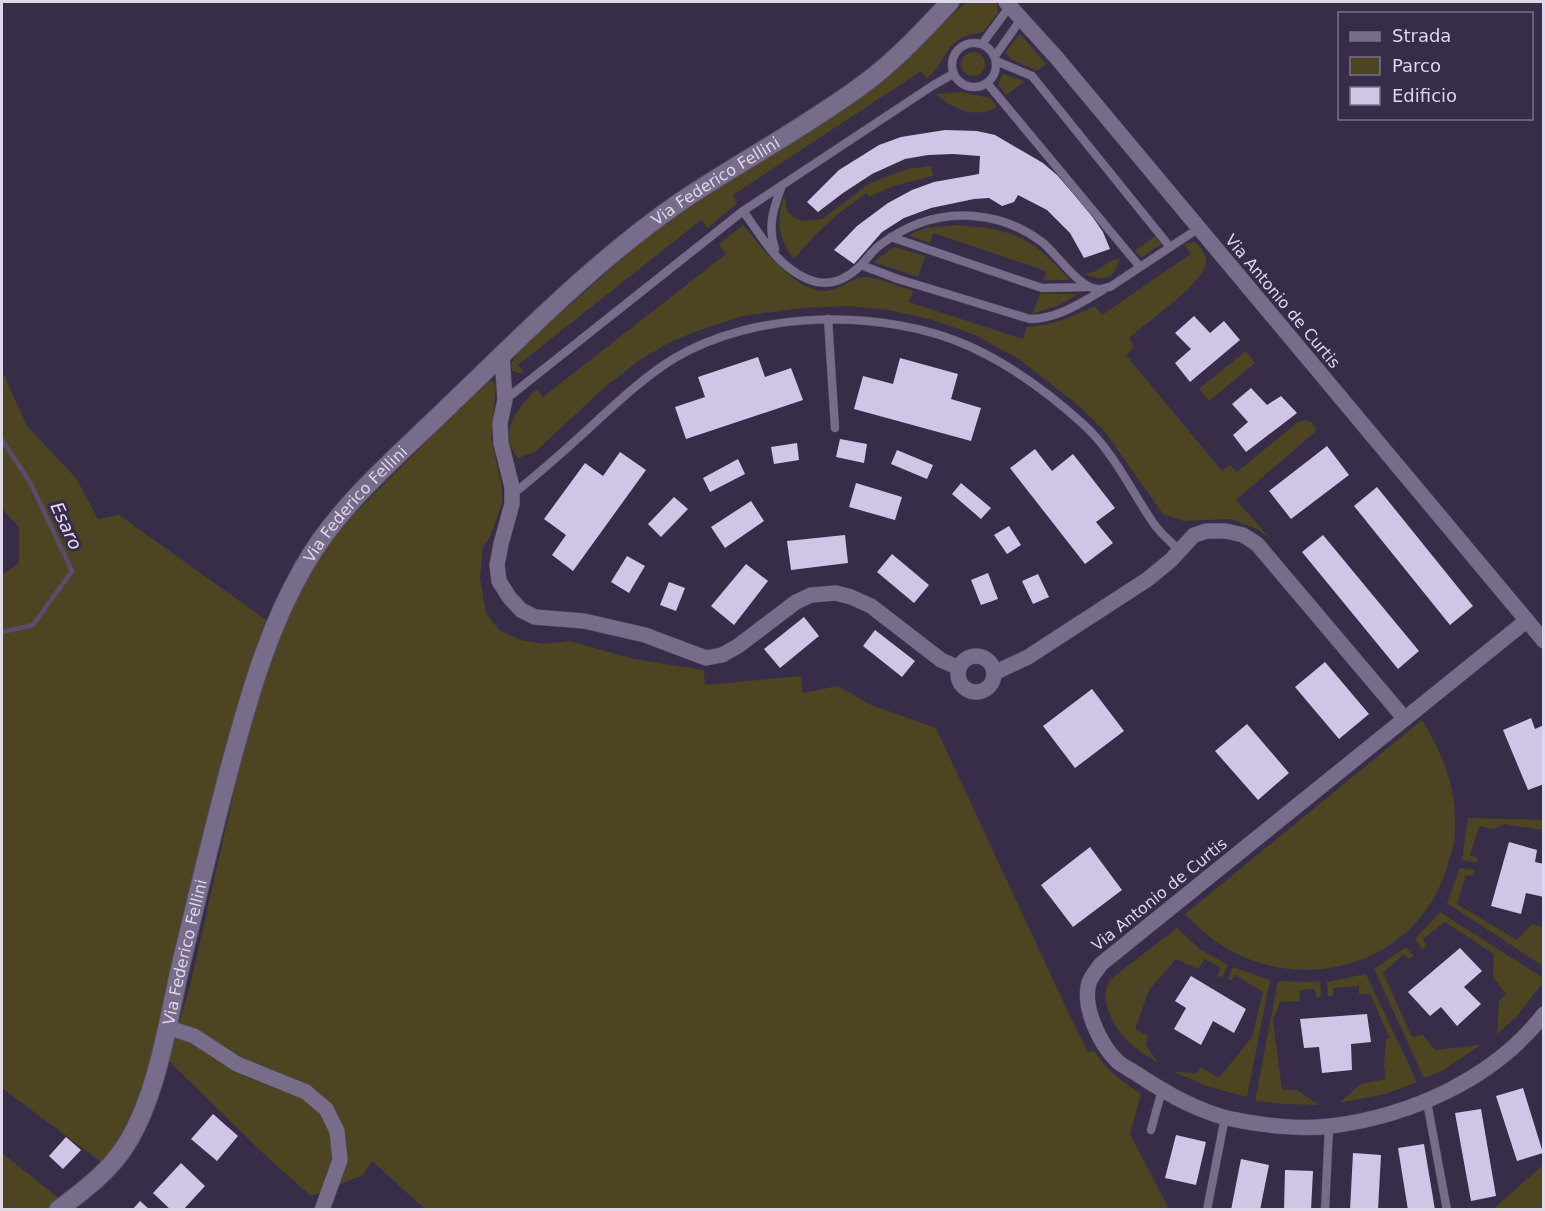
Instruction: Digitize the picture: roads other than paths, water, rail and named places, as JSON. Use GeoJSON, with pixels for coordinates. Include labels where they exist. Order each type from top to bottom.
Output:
{"type":"FeatureCollection","features":[{"type":"Feature","properties":{"kind":"street","name":"Via Federico Fellini"},"geometry":{"type":"LineString","coordinates":[[58,1209],[90,1186],[126,1145],[148,1099],[216,818],[243,719],[272,630],[298,577],[335,520],[502,355],[617,249],[681,201],[814,118],[868,81],[924,30],[950,2]]}},
{"type":"Feature","properties":{"kind":"street","name":"Via Antonio de Curtis"},"geometry":{"type":"LineString","coordinates":[[1009,3],[1544,641]]}},
{"type":"Feature","properties":{"kind":"street"},"geometry":{"type":"LineString","coordinates":[[502,355],[505,400],[500,423],[501,443],[512,487],[512,504],[497,566],[499,581],[521,610],[535,616],[584,621],[645,635],[706,658],[722,655],[738,646],[795,602],[811,595],[836,593],[871,606],[940,660],[959,668]]}},
{"type":"Feature","properties":{"kind":"street"},"geometry":{"type":"LineString","coordinates":[[994,673],[990,663],[981,657],[970,657],[959,668],[959,679],[961,684],[969,690],[975,692],[984,690],[994,673],[1028,657],[1148,579],[1194,535],[1207,531],[1226,531],[1243,535],[1257,544],[1405,719]]}},
{"type":"Feature","properties":{"kind":"street","name":"Via Antonio de Curtis"},"geometry":{"type":"LineString","coordinates":[[1527,621],[1101,964],[1089,982],[1087,1001],[1092,1020],[1102,1040],[1118,1061],[1162,1090],[1225,1117],[1278,1126],[1329,1127],[1367,1120],[1427,1102],[1454,1089],[1491,1063],[1522,1039],[1544,1014]]}},
{"type":"Feature","properties":{"kind":"street"},"geometry":{"type":"LineString","coordinates":[[167,1027],[194,1035],[237,1064],[306,1092],[326,1109],[337,1131],[340,1160],[322,1209]]}},
{"type":"Feature","properties":{"kind":"lane"},"geometry":{"type":"LineString","coordinates":[[982,44],[1009,3]]}},
{"type":"Feature","properties":{"kind":"lane"},"geometry":{"type":"LineString","coordinates":[[995,59],[1021,19]]}},
{"type":"Feature","properties":{"kind":"lane"},"geometry":{"type":"LineString","coordinates":[[970,42],[982,44],[991,50],[995,59],[994,75],[987,83],[973,87],[964,85],[953,74],[952,59],[955,52],[962,45],[970,42]]}},
{"type":"Feature","properties":{"kind":"lane"},"geometry":{"type":"LineString","coordinates":[[995,59],[1032,76],[1170,247]]}},
{"type":"Feature","properties":{"kind":"lane"},"geometry":{"type":"LineString","coordinates":[[505,400],[742,211],[953,74]]}},
{"type":"Feature","properties":{"kind":"lane"},"geometry":{"type":"LineString","coordinates":[[987,83],[1140,267]]}},
{"type":"Feature","properties":{"kind":"lane"},"geometry":{"type":"LineString","coordinates":[[777,256],[770,226],[782,185]]}},
{"type":"Feature","properties":{"kind":"lane"},"geometry":{"type":"LineString","coordinates":[[742,211],[777,256],[794,272],[816,283],[827,284],[849,276],[878,246],[906,228],[938,218],[955,216],[990,218],[1012,225],[1035,237],[1089,287]]}},
{"type":"Feature","properties":{"kind":"lane"},"geometry":{"type":"LineString","coordinates":[[861,265],[898,279],[1030,319],[1041,319],[1055,315],[1110,287],[1199,228]]}},
{"type":"Feature","properties":{"kind":"lane"},"geometry":{"type":"LineString","coordinates":[[891,237],[1042,288],[1089,287],[1097,289],[1110,287]]}},
{"type":"Feature","properties":{"kind":"lane"},"geometry":{"type":"LineString","coordinates":[[828,320],[835,428]]}},
{"type":"Feature","properties":{"kind":"lane"},"geometry":{"type":"LineString","coordinates":[[512,495],[622,398],[674,358],[701,345],[743,331],[789,323],[828,320],[868,321],[932,333],[972,348],[1030,381],[1085,426],[1119,467],[1155,526],[1179,550]]}},
{"type":"Feature","properties":{"kind":"lane"},"geometry":{"type":"LineString","coordinates":[[1151,1130],[1162,1090]]}},
{"type":"Feature","properties":{"kind":"lane"},"geometry":{"type":"LineString","coordinates":[[1427,1102],[1447,1209]]}},
{"type":"Feature","properties":{"kind":"lane"},"geometry":{"type":"LineString","coordinates":[[1207,1209],[1225,1117]]}},
{"type":"Feature","properties":{"kind":"lane"},"geometry":{"type":"LineString","coordinates":[[1325,1209],[1329,1127]]}},
{"type":"Feature","properties":{"kind":"waterway","name":"Esaro"},"geometry":{"type":"LineString","coordinates":[[2,440],[31,484],[72,571],[33,625],[2,632]]}}]}
